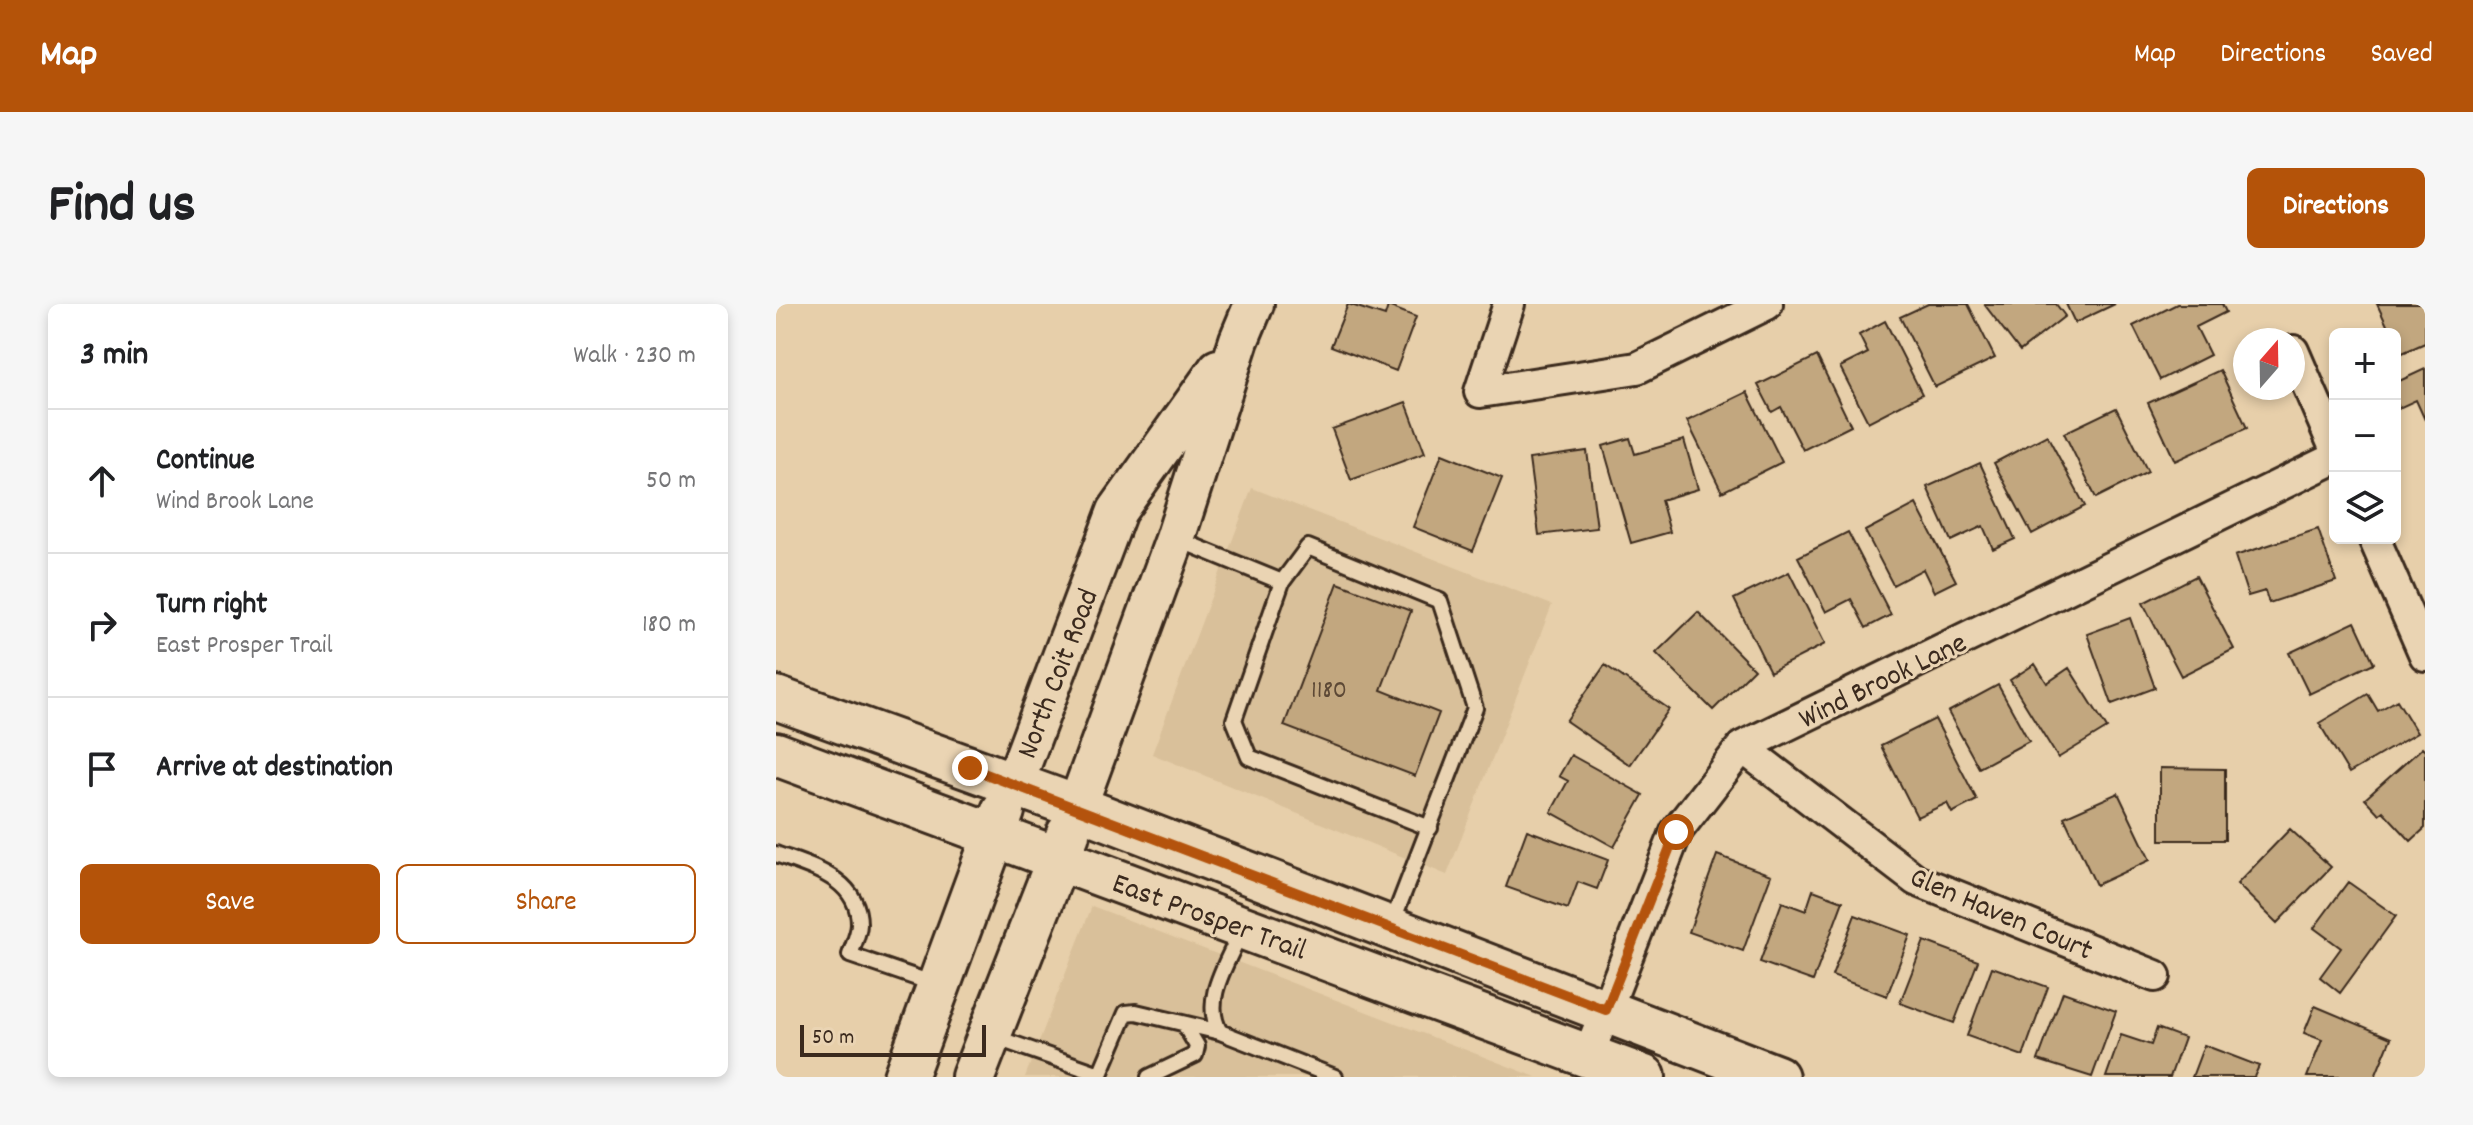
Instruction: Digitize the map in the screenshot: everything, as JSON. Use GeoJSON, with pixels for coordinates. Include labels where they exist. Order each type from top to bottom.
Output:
{"type":"FeatureCollection","features":[{"type":"Feature","properties":{"kind":"main road","name":"East Prosper Trail"},"geometry":{"type":"LineString","coordinates":[[776,698],[1077,807],[1777,1077]]}},
{"type":"Feature","properties":{"kind":"main road","name":"East Prosper Trail"},"geometry":{"type":"LineString","coordinates":[[776,754],[1242,927],[1586,1061],[1644,1077]]}},
{"type":"Feature","properties":{"kind":"main road","name":"North Coit Road"},"geometry":{"type":"LineString","coordinates":[[905,1077],[1014,784]]}},
{"type":"Feature","properties":{"kind":"main road","name":"North Coit Road"},"geometry":{"type":"LineString","coordinates":[[973,1077],[1077,807]]}},
{"type":"Feature","properties":{"kind":"street","name":"North Coit Road"},"geometry":{"type":"LineString","coordinates":[[1077,807],[1175,539],[1239,340],[1254,304]]}},
{"type":"Feature","properties":{"kind":"street"},"geometry":{"type":"LineString","coordinates":[[1509,304],[1480,392],[1637,368],[1767,304]]}},
{"type":"Feature","properties":{"kind":"street","name":"North Coit Road"},"geometry":{"type":"LineString","coordinates":[[1014,784],[1117,511],[1239,340]]}},
{"type":"Feature","properties":{"kind":"street"},"geometry":{"type":"LineString","coordinates":[[2305,378],[2329,434]]}},
{"type":"Feature","properties":{"kind":"street","name":"Wind Brook Lane"},"geometry":{"type":"LineString","coordinates":[[1586,1061],[1676,832],[1742,747],[2329,461]]}},
{"type":"Feature","properties":{"kind":"street"},"geometry":{"type":"LineString","coordinates":[[2377,544],[2425,655]]}},
{"type":"Feature","properties":{"kind":"street","name":"Glen Haven Court"},"geometry":{"type":"LineString","coordinates":[[1742,747],[1916,880],[2155,976]]}},
{"type":"Feature","properties":{"kind":"lane"},"geometry":{"type":"LineString","coordinates":[[1175,539],[1282,582]]}},
{"type":"Feature","properties":{"kind":"lane"},"geometry":{"type":"LineString","coordinates":[[1390,927],[1430,828],[1475,708],[1440,601],[1308,547],[1282,582],[1234,720],[1249,757],[1430,828]]}},
{"type":"Feature","properties":{"kind":"lane"},"geometry":{"type":"LineString","coordinates":[[776,854],[835,877],[853,899],[859,924],[850,955],[938,986]]}},
{"type":"Feature","properties":{"kind":"lane"},"geometry":{"type":"LineString","coordinates":[[1220,1032],[1213,1019],[1212,1003],[1242,927]]}},
{"type":"Feature","properties":{"kind":"lane"},"geometry":{"type":"LineString","coordinates":[[989,1036],[1100,1076],[1126,1013],[1220,1032],[1335,1077]]}},
{"type":"Feature","properties":{"kind":"lane"},"geometry":{"type":"LineString","coordinates":[[1149,1077],[1195,1055],[1197,1046],[1184,1024]]}},
{"type":"Feature","properties":{"kind":"shaded area"},"geometry":{"type":"Polygon","coordinates":[[[1252,488],[1552,605],[1447,875],[1152,754],[1252,488]]]}},
{"type":"Feature","properties":{"kind":"shaded area"},"geometry":{"type":"Polygon","coordinates":[[[1092,906],[1536,1077],[1025,1077],[1092,906]]]}},
{"type":"Feature","properties":{"kind":"building"},"geometry":{"type":"Polygon","coordinates":[[[1348,304],[1385,316],[1388,306],[1416,317],[1396,371],[1331,346],[1348,304]]]}},
{"type":"Feature","properties":{"kind":"building"},"geometry":{"type":"Polygon","coordinates":[[[1928,304],[1968,304],[1995,358],[1935,387],[1900,317],[1928,304]]]}},
{"type":"Feature","properties":{"kind":"building"},"geometry":{"type":"Polygon","coordinates":[[[1984,304],[2056,304],[2065,316],[2020,351],[1984,304]]]}},
{"type":"Feature","properties":{"kind":"building"},"geometry":{"type":"Polygon","coordinates":[[[2066,304],[2115,304],[2075,323],[2066,304]]]}},
{"type":"Feature","properties":{"kind":"building"},"geometry":{"type":"Polygon","coordinates":[[[2177,304],[2222,304],[2226,312],[2196,327],[2210,355],[2160,380],[2133,326],[2177,304]]]}},
{"type":"Feature","properties":{"kind":"building"},"geometry":{"type":"Polygon","coordinates":[[[2377,304],[2425,304],[2425,343],[2401,354],[2401,328],[2388,328],[2377,304]]]}},
{"type":"Feature","properties":{"kind":"building"},"geometry":{"type":"Polygon","coordinates":[[[1885,321],[1922,394],[1868,422],[1840,367],[1868,353],[1859,335],[1885,321]]]}},
{"type":"Feature","properties":{"kind":"building"},"geometry":{"type":"Polygon","coordinates":[[[1817,356],[1851,426],[1803,450],[1781,407],[1772,412],[1758,385],[1817,356]]]}},
{"type":"Feature","properties":{"kind":"building"},"geometry":{"type":"Polygon","coordinates":[[[2425,369],[2425,420],[2416,400],[2401,407],[2401,380],[2425,369]]]}},
{"type":"Feature","properties":{"kind":"building"},"geometry":{"type":"Polygon","coordinates":[[[2220,370],[2247,428],[2175,461],[2148,403],[2220,370]]]}},
{"type":"Feature","properties":{"kind":"building"},"geometry":{"type":"Polygon","coordinates":[[[1747,392],[1782,462],[1722,492],[1687,421],[1747,392]]]}},
{"type":"Feature","properties":{"kind":"building"},"geometry":{"type":"Polygon","coordinates":[[[1406,402],[1425,453],[1351,480],[1332,429],[1406,402]]]}},
{"type":"Feature","properties":{"kind":"building"},"geometry":{"type":"Polygon","coordinates":[[[2116,408],[2148,472],[2096,498],[2064,433],[2116,408]]]}},
{"type":"Feature","properties":{"kind":"building"},"geometry":{"type":"Polygon","coordinates":[[[2047,435],[2085,506],[2032,534],[1994,463],[2047,435]]]}},
{"type":"Feature","properties":{"kind":"building"},"geometry":{"type":"Polygon","coordinates":[[[1630,438],[1635,454],[1684,440],[1698,489],[1661,500],[1670,532],[1631,543],[1603,446],[1630,438]]]}},
{"type":"Feature","properties":{"kind":"building"},"geometry":{"type":"Polygon","coordinates":[[[1587,451],[1597,528],[1539,535],[1529,459],[1587,451]]]}},
{"type":"Feature","properties":{"kind":"building"},"geometry":{"type":"Polygon","coordinates":[[[1442,454],[1502,478],[1473,551],[1413,527],[1442,454]]]}},
{"type":"Feature","properties":{"kind":"building"},"geometry":{"type":"Polygon","coordinates":[[[1980,463],[2015,539],[1993,549],[1983,526],[1951,541],[1927,487],[1980,463]]]}},
{"type":"Feature","properties":{"kind":"building"},"geometry":{"type":"Polygon","coordinates":[[[1916,504],[1956,581],[1934,592],[1923,569],[1893,585],[1865,531],[1916,504]]]}},
{"type":"Feature","properties":{"kind":"building"},"geometry":{"type":"Polygon","coordinates":[[[2318,529],[2336,581],[2269,603],[2265,591],[2248,596],[2235,556],[2318,529]]]}},
{"type":"Feature","properties":{"kind":"building"},"geometry":{"type":"Polygon","coordinates":[[[1848,532],[1891,615],[1866,628],[1851,599],[1826,612],[1798,557],[1848,532]]]}},
{"type":"Feature","properties":{"kind":"building"},"geometry":{"type":"Polygon","coordinates":[[[1789,572],[1825,644],[1770,672],[1734,599],[1789,572]]]}},
{"type":"Feature","properties":{"kind":"building"},"geometry":{"type":"Polygon","coordinates":[[[2196,576],[2234,649],[2181,676],[2143,603],[2196,576]]]}},
{"type":"Feature","properties":{"kind":"building"},"geometry":{"type":"Polygon","coordinates":[[[1338,583],[1411,611],[1381,690],[1439,713],[1415,776],[1284,726],[1338,583]]]}},
{"type":"Feature","properties":{"kind":"building"},"geometry":{"type":"Polygon","coordinates":[[[1698,612],[1754,669],[1713,710],[1656,653],[1698,612]]]}},
{"type":"Feature","properties":{"kind":"building"},"geometry":{"type":"Polygon","coordinates":[[[2130,618],[2155,688],[2112,704],[2087,634],[2130,618]]]}},
{"type":"Feature","properties":{"kind":"building"},"geometry":{"type":"Polygon","coordinates":[[[2355,622],[2374,663],[2309,694],[2289,653],[2355,622]]]}},
{"type":"Feature","properties":{"kind":"building"},"geometry":{"type":"Polygon","coordinates":[[[2035,664],[2047,683],[2069,668],[2107,728],[2058,758],[2010,680],[2035,664]]]}},
{"type":"Feature","properties":{"kind":"building"},"geometry":{"type":"Polygon","coordinates":[[[1605,665],[1669,709],[1630,765],[1566,721],[1605,665]]]}},
{"type":"Feature","properties":{"kind":"building"},"geometry":{"type":"Polygon","coordinates":[[[1998,685],[2029,741],[1979,768],[1948,712],[1998,685]]]}},
{"type":"Feature","properties":{"kind":"building"},"geometry":{"type":"Polygon","coordinates":[[[2368,694],[2378,711],[2397,700],[2417,733],[2349,773],[2319,723],[2368,694]]]}},
{"type":"Feature","properties":{"kind":"building"},"geometry":{"type":"Polygon","coordinates":[[[1935,719],[1977,800],[1952,813],[1947,803],[1917,817],[1881,746],[1935,719]]]}},
{"type":"Feature","properties":{"kind":"building"},"geometry":{"type":"Polygon","coordinates":[[[2422,748],[2425,751],[2425,828],[2411,841],[2383,811],[2379,814],[2365,799],[2422,748]]]}},
{"type":"Feature","properties":{"kind":"building"},"geometry":{"type":"Polygon","coordinates":[[[1571,755],[1643,795],[1614,847],[1551,812],[1568,781],[1559,776],[1571,755]]]}},
{"type":"Feature","properties":{"kind":"building"},"geometry":{"type":"Polygon","coordinates":[[[2160,768],[2225,769],[2225,840],[2160,840],[2160,768]]]}},
{"type":"Feature","properties":{"kind":"building"},"geometry":{"type":"Polygon","coordinates":[[[2118,793],[2150,860],[2096,885],[2064,817],[2118,793]]]}},
{"type":"Feature","properties":{"kind":"building"},"geometry":{"type":"Polygon","coordinates":[[[2290,829],[2331,867],[2277,923],[2237,884],[2290,829]]]}},
{"type":"Feature","properties":{"kind":"building"},"geometry":{"type":"Polygon","coordinates":[[[1527,830],[1608,860],[1597,889],[1578,882],[1568,909],[1506,887],[1527,830]]]}},
{"type":"Feature","properties":{"kind":"building"},"geometry":{"type":"Polygon","coordinates":[[[1717,855],[1771,875],[1743,951],[1689,932],[1717,855]]]}},
{"type":"Feature","properties":{"kind":"building"},"geometry":{"type":"Polygon","coordinates":[[[2348,882],[2396,916],[2340,993],[2320,977],[2341,948],[2314,928],[2348,882]]]}},
{"type":"Feature","properties":{"kind":"building"},"geometry":{"type":"Polygon","coordinates":[[[1813,890],[1843,901],[1813,981],[1760,962],[1782,902],[1806,911],[1813,890]]]}},
{"type":"Feature","properties":{"kind":"building"},"geometry":{"type":"Polygon","coordinates":[[[1855,915],[1910,935],[1887,996],[1832,976],[1855,915]]]}},
{"type":"Feature","properties":{"kind":"building"},"geometry":{"type":"Polygon","coordinates":[[[1924,941],[1978,961],[1954,1023],[1900,1003],[1924,941]]]}},
{"type":"Feature","properties":{"kind":"building"},"geometry":{"type":"Polygon","coordinates":[[[1992,967],[2048,987],[2023,1056],[1967,1036],[1992,967]]]}},
{"type":"Feature","properties":{"kind":"building"},"geometry":{"type":"Polygon","coordinates":[[[2063,992],[2116,1011],[2092,1077],[2038,1060],[2063,992]]]}},
{"type":"Feature","properties":{"kind":"building"},"geometry":{"type":"Polygon","coordinates":[[[2315,1006],[2391,1038],[2375,1077],[2307,1077],[2322,1040],[2304,1033],[2315,1006]]]}},
{"type":"Feature","properties":{"kind":"building"},"geometry":{"type":"Polygon","coordinates":[[[2157,1028],[2184,1038],[2170,1077],[2106,1077],[2121,1035],[2151,1045],[2157,1028]]]}},
{"type":"Feature","properties":{"kind":"building"},"geometry":{"type":"Polygon","coordinates":[[[2204,1045],[2259,1066],[2254,1077],[2192,1077],[2204,1045]]]}},
{"type":"Feature","properties":{"kind":"route"},"geometry":{"type":"LineString","coordinates":[[970,768],[1606,1010],[1676,832]]}}]}
